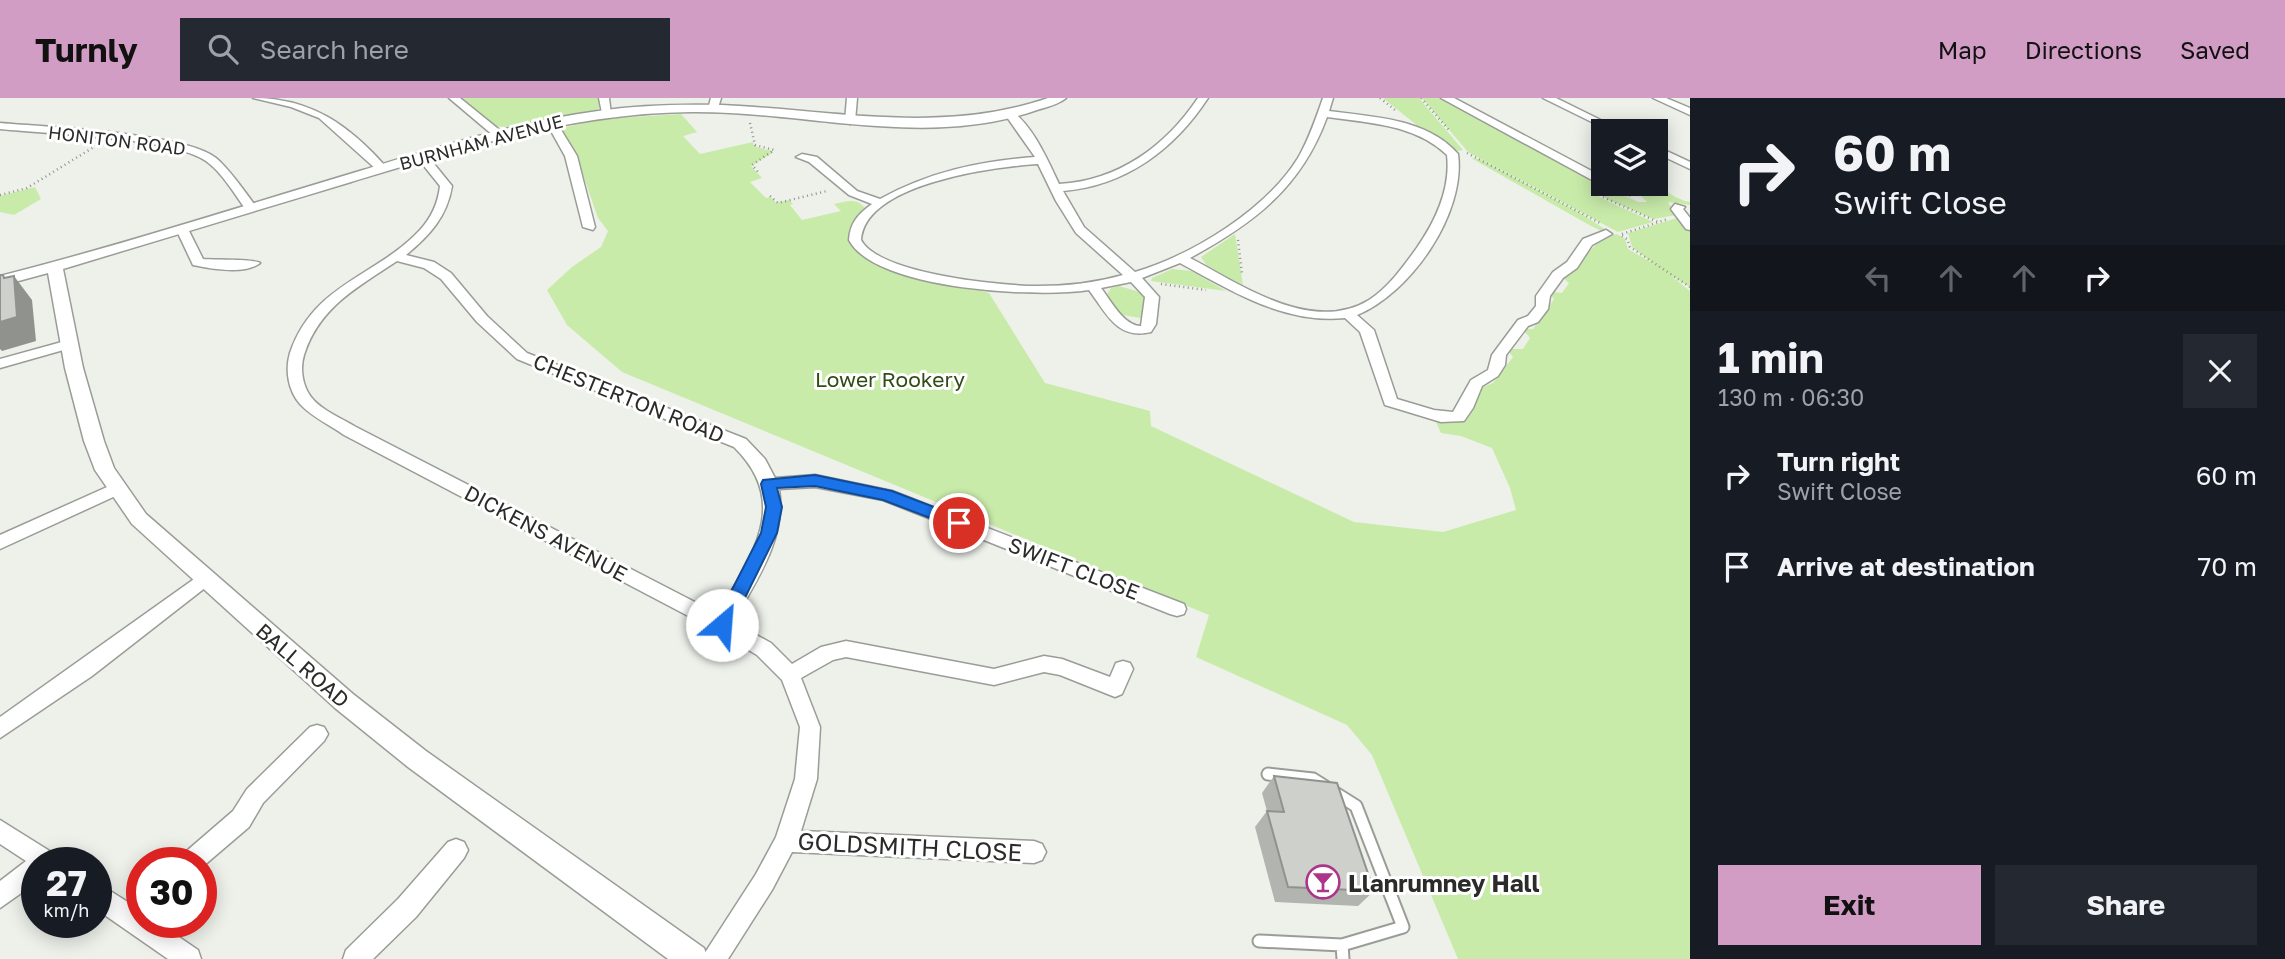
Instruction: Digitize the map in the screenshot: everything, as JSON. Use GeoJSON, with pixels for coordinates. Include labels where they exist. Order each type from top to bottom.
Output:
{"type":"FeatureCollection","features":[{"type":"Feature","properties":{"kind":"street"},"geometry":{"type":"LineString","coordinates":[[258,98],[293,104],[323,116],[381,168]]}},
{"type":"Feature","properties":{"kind":"street"},"geometry":{"type":"LineString","coordinates":[[454,98],[498,134]]}},
{"type":"Feature","properties":{"kind":"street"},"geometry":{"type":"LineString","coordinates":[[604,98],[607,113]]}},
{"type":"Feature","properties":{"kind":"street"},"geometry":{"type":"LineString","coordinates":[[850,121],[852,98]]}},
{"type":"Feature","properties":{"kind":"street","name":"BURNHAM AVENUE"},"geometry":{"type":"LineString","coordinates":[[0,281],[55,267],[498,134],[551,122],[607,113],[714,103],[747,111],[850,121],[944,121],[1009,113],[1059,98]]}},
{"type":"Feature","properties":{"kind":"street"},"geometry":{"type":"LineString","coordinates":[[1057,188],[1097,183],[1120,174],[1171,136],[1203,98]]}},
{"type":"Feature","properties":{"kind":"street"},"geometry":{"type":"LineString","coordinates":[[1043,160],[954,171],[919,183],[866,214],[855,233],[855,240],[864,252],[884,263],[942,279],[1000,288],[1093,287],[1132,278],[1182,259],[1243,222],[1279,188],[1304,155],[1328,98]]}},
{"type":"Feature","properties":{"kind":"street"},"geometry":{"type":"LineString","coordinates":[[1446,98],[1591,176]]}},
{"type":"Feature","properties":{"kind":"street"},"geometry":{"type":"LineString","coordinates":[[1548,98],[1593,119]]}},
{"type":"Feature","properties":{"kind":"street"},"geometry":{"type":"LineString","coordinates":[[1658,98],[1690,111]]}},
{"type":"Feature","properties":{"kind":"street"},"geometry":{"type":"LineString","coordinates":[[1009,113],[1043,160],[1081,230],[1152,297],[1149,324],[1141,331],[1134,331],[1122,324],[1093,287]]}},
{"type":"Feature","properties":{"kind":"street"},"geometry":{"type":"LineString","coordinates":[[1182,259],[1266,303],[1301,312],[1346,312],[1362,308],[1380,297],[1408,268],[1429,240],[1443,211],[1452,177],[1454,143],[1411,130],[1323,113]]}},
{"type":"Feature","properties":{"kind":"street"},"geometry":{"type":"LineString","coordinates":[[551,122],[571,156],[589,227]]}},
{"type":"Feature","properties":{"kind":"street","name":"HONITON ROAD"},"geometry":{"type":"LineString","coordinates":[[0,126],[177,145],[204,154],[251,208]]}},
{"type":"Feature","properties":{"kind":"street"},"geometry":{"type":"LineString","coordinates":[[1668,155],[1690,166]]}},
{"type":"Feature","properties":{"kind":"street","name":"DICKENS AVENUE"},"geometry":{"type":"LineString","coordinates":[[422,156],[446,186],[444,200],[436,217],[421,236],[395,256],[335,294],[314,318],[298,346],[293,371],[305,400],[350,431],[722,625],[764,649],[790,675],[810,727],[806,779],[786,841],[764,882],[713,959]]}},
{"type":"Feature","properties":{"kind":"street"},"geometry":{"type":"LineString","coordinates":[[802,157],[813,159],[853,193],[881,203]]}},
{"type":"Feature","properties":{"kind":"street"},"geometry":{"type":"LineString","coordinates":[[1680,211],[1690,226]]}},
{"type":"Feature","properties":{"kind":"street"},"geometry":{"type":"LineString","coordinates":[[182,229],[198,262],[230,266],[254,262]]}},
{"type":"Feature","properties":{"kind":"street"},"geometry":{"type":"LineString","coordinates":[[1346,312],[1367,330],[1390,402],[1416,407],[1434,416],[1458,416],[1465,408],[1476,383],[1489,378],[1499,363],[1499,355],[1523,323],[1532,319],[1543,306],[1543,296],[1558,275],[1572,264],[1589,239],[1612,231]]}},
{"type":"Feature","properties":{"kind":"street","name":"CHESTERTON ROAD"},"geometry":{"type":"LineString","coordinates":[[395,256],[429,265],[446,276],[482,319],[522,356],[740,443],[760,464],[774,507],[769,533],[722,625]]}},
{"type":"Feature","properties":{"kind":"street","name":"BALL ROAD"},"geometry":{"type":"LineString","coordinates":[[55,267],[69,344],[94,441],[116,489],[139,519],[344,701],[417,759],[693,959]]}},
{"type":"Feature","properties":{"kind":"street"},"geometry":{"type":"LineString","coordinates":[[0,364],[69,344]]}},
{"type":"Feature","properties":{"kind":"street","name":"SWIFT CLOSE"},"geometry":{"type":"LineString","coordinates":[[768,484],[815,481],[886,495],[1177,609]]}},
{"type":"Feature","properties":{"kind":"street"},"geometry":{"type":"LineString","coordinates":[[0,542],[116,489]]}},
{"type":"Feature","properties":{"kind":"street"},"geometry":{"type":"LineString","coordinates":[[0,729],[85,670],[204,579]]}},
{"type":"Feature","properties":{"kind":"street"},"geometry":{"type":"LineString","coordinates":[[790,675],[828,653],[846,649],[994,677],[1044,664],[1062,667],[1115,688],[1122,669]]}},
{"type":"Feature","properties":{"kind":"street"},"geometry":{"type":"LineString","coordinates":[[209,847],[242,819],[255,796],[317,734]]}},
{"type":"Feature","properties":{"kind":"street"},"geometry":{"type":"LineString","coordinates":[[0,831],[22,847]]}},
{"type":"Feature","properties":{"kind":"street","name":"GOLDSMITH CLOSE"},"geometry":{"type":"LineString","coordinates":[[786,841],[1034,852]]}},
{"type":"Feature","properties":{"kind":"street"},"geometry":{"type":"LineString","coordinates":[[355,959],[407,908],[456,850]]}},
{"type":"Feature","properties":{"kind":"street"},"geometry":{"type":"LineString","coordinates":[[0,896],[21,880]]}},
{"type":"Feature","properties":{"kind":"street"},"geometry":{"type":"LineString","coordinates":[[166,938],[189,959]]}},
{"type":"Feature","properties":{"kind":"lane"},"geometry":{"type":"LineString","coordinates":[[1259,941],[1342,945],[1403,927],[1356,806],[1313,779],[1268,774]]}},
{"type":"Feature","properties":{"kind":"lane"},"geometry":{"type":"LineString","coordinates":[[1342,945],[1343,959]]}},
{"type":"Feature","properties":{"kind":"path"},"geometry":{"type":"LineString","coordinates":[[1421,98],[1454,143],[1468,153],[1628,239],[1630,247],[1690,288]]}},
{"type":"Feature","properties":{"kind":"path"},"geometry":{"type":"LineString","coordinates":[[747,111],[755,145],[775,150],[752,165],[760,173]]}},
{"type":"Feature","properties":{"kind":"path"},"geometry":{"type":"LineString","coordinates":[[0,195],[27,188],[109,137]]}},
{"type":"Feature","properties":{"kind":"path"},"geometry":{"type":"LineString","coordinates":[[1454,143],[1468,153]]}},
{"type":"Feature","properties":{"kind":"path"},"geometry":{"type":"LineString","coordinates":[[771,195],[778,203],[844,187]]}},
{"type":"Feature","properties":{"kind":"path"},"geometry":{"type":"LineString","coordinates":[[791,200],[796,205]]}},
{"type":"Feature","properties":{"kind":"path"},"geometry":{"type":"LineString","coordinates":[[1612,231],[1680,211]]}},
{"type":"Feature","properties":{"kind":"green space"},"geometry":{"type":"Polygon","coordinates":[[[459,98],[600,98],[601,107],[505,127],[494,126],[459,98]]]}},
{"type":"Feature","properties":{"kind":"green space"},"geometry":{"type":"Polygon","coordinates":[[[1383,98],[1419,98],[1463,150],[1458,151],[1419,127],[1383,98]]]}},
{"type":"Feature","properties":{"kind":"green space"},"geometry":{"type":"Polygon","coordinates":[[[1422,98],[1438,98],[1448,102],[1591,179],[1591,196],[1599,196],[1653,222],[1618,232],[1468,152],[1422,98]]]}},
{"type":"Feature","properties":{"kind":"green space","name":"Lower Rookery"},"geometry":{"type":"Polygon","coordinates":[[[681,114],[697,132],[683,136],[700,154],[753,142],[754,146],[774,152],[751,166],[762,178],[750,182],[766,198],[771,197],[776,203],[789,200],[802,220],[841,211],[834,204],[849,201],[860,203],[866,210],[850,231],[853,247],[862,255],[895,270],[989,293],[1045,383],[1150,411],[1151,426],[1354,522],[1443,532],[1516,510],[1510,488],[1492,448],[1461,436],[1441,433],[1436,422],[1459,422],[1467,419],[1481,388],[1493,383],[1513,357],[1509,352],[1512,349],[1523,349],[1530,338],[1525,329],[1533,329],[1554,299],[1550,295],[1553,292],[1562,293],[1569,283],[1563,278],[1571,273],[1595,245],[1617,234],[1625,239],[1628,249],[1654,264],[1632,247],[1628,233],[1680,217],[1690,231],[1690,287],[1670,275],[1690,291],[1690,959],[1458,959],[1372,755],[1347,725],[1196,657],[1209,615],[622,372],[567,325],[547,290],[572,267],[601,247],[608,231],[598,218],[580,166],[562,128],[602,119],[681,114]]]}},
{"type":"Feature","properties":{"kind":"green space"},"geometry":{"type":"Polygon","coordinates":[[[1471,158],[1480,159],[1582,214],[1609,232],[1591,226],[1471,158]]]}},
{"type":"Feature","properties":{"kind":"green space"},"geometry":{"type":"Polygon","coordinates":[[[35,187],[41,199],[14,215],[0,212],[0,196],[35,187]]]}},
{"type":"Feature","properties":{"kind":"green space"},"geometry":{"type":"Polygon","coordinates":[[[1668,193],[1690,202],[1690,205],[1668,202],[1676,215],[1654,219],[1604,196],[1626,196],[1638,202],[1647,202],[1641,196],[1668,196],[1668,193]]]}},
{"type":"Feature","properties":{"kind":"green space"},"geometry":{"type":"Polygon","coordinates":[[[1235,234],[1243,285],[1207,266],[1201,257],[1235,234]]]}},
{"type":"Feature","properties":{"kind":"green space"},"geometry":{"type":"Polygon","coordinates":[[[1172,269],[1191,271],[1226,291],[1151,281],[1152,278],[1172,269]]]}},
{"type":"Feature","properties":{"kind":"green space"},"geometry":{"type":"Polygon","coordinates":[[[1119,286],[1143,293],[1146,298],[1144,316],[1141,318],[1122,315],[1106,296],[1111,288],[1119,286]]]}},
{"type":"Feature","properties":{"kind":"building"},"geometry":{"type":"Polygon","coordinates":[[[0,275],[4,278],[14,276],[17,317],[0,322],[0,275]]]}},
{"type":"Feature","properties":{"kind":"building"},"geometry":{"type":"Polygon","coordinates":[[[1274,776],[1337,783],[1374,891],[1288,887],[1267,811],[1284,812],[1274,776]]]}},
{"type":"Feature","properties":{"kind":"place","name":"Llanrumney Hall"},"geometry":{"type":"Point","coordinates":[1323,882]}},
{"type":"Feature","properties":{"kind":"route"},"geometry":{"type":"LineString","coordinates":[[722,625],[769,533],[774,507],[768,484],[815,481],[886,495],[959,523]]}}]}
